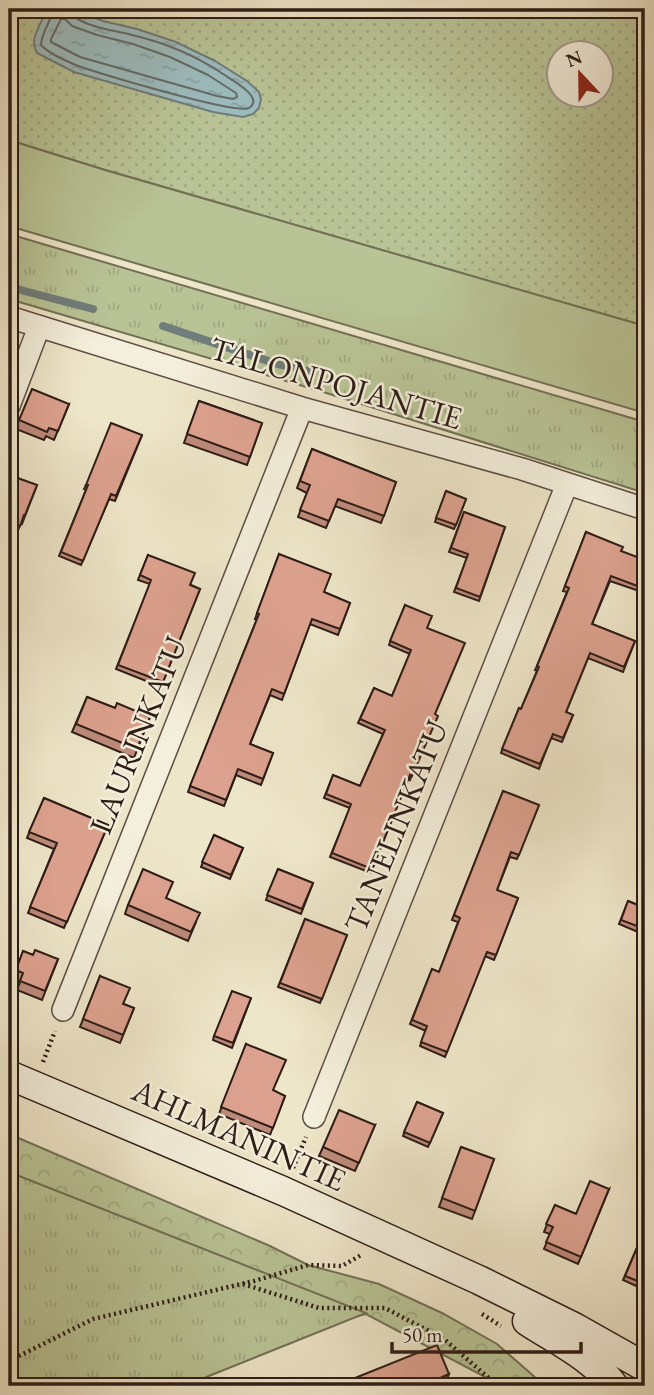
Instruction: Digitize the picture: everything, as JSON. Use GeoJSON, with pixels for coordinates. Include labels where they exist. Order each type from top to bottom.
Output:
{"type":"FeatureCollection","features":[{"type":"Feature","properties":{"kind":"main road","name":"AHLMANINTIE"},"geometry":{"type":"LineString","coordinates":[[21,1080],[283,1191],[479,1280],[574,1327],[645,1367]]}},
{"type":"Feature","properties":{"kind":"main road","name":"AHLMANINTIE"},"geometry":{"type":"LineString","coordinates":[[441,1263],[593,1363],[614,1386]]}},
{"type":"Feature","properties":{"kind":"street","name":"TALONPOJANTIE"},"geometry":{"type":"LineString","coordinates":[[9,317],[302,408],[522,469],[645,509]]}},
{"type":"Feature","properties":{"kind":"street"},"geometry":{"type":"LineString","coordinates":[[9,406],[39,327]]}},
{"type":"Feature","properties":{"kind":"street","name":"LAURINKATU"},"geometry":{"type":"LineString","coordinates":[[63,1010],[302,408]]}},
{"type":"Feature","properties":{"kind":"street","name":"TANELINKATU"},"geometry":{"type":"LineString","coordinates":[[314,1117],[567,484]]}},
{"type":"Feature","properties":{"kind":"path"},"geometry":{"type":"LineString","coordinates":[[9,36],[18,9]]}},
{"type":"Feature","properties":{"kind":"path"},"geometry":{"type":"LineString","coordinates":[[21,1080],[63,1010]]}},
{"type":"Feature","properties":{"kind":"path"},"geometry":{"type":"LineString","coordinates":[[283,1191],[314,1117]]}},
{"type":"Feature","properties":{"kind":"path"},"geometry":{"type":"LineString","coordinates":[[9,1361],[93,1319],[308,1265],[342,1266],[366,1252]]}},
{"type":"Feature","properties":{"kind":"path"},"geometry":{"type":"LineString","coordinates":[[242,1283],[319,1308],[385,1308],[444,1339],[491,1380],[504,1386]]}},
{"type":"Feature","properties":{"kind":"green space"},"geometry":{"type":"Polygon","coordinates":[[[9,9],[645,9],[645,326],[9,140],[9,9]]]}},
{"type":"Feature","properties":{"kind":"green space"},"geometry":{"type":"Polygon","coordinates":[[[9,140],[645,326],[645,413],[9,226],[9,140]]]}},
{"type":"Feature","properties":{"kind":"green space"},"geometry":{"type":"Polygon","coordinates":[[[9,234],[645,422],[645,493],[320,391],[9,299],[9,234]]]}},
{"type":"Feature","properties":{"kind":"green space"},"geometry":{"type":"Polygon","coordinates":[[[9,1134],[270,1246],[308,1265],[379,1284],[442,1313],[497,1344],[545,1386],[494,1386],[491,1380],[366,1314],[270,1337],[9,1218],[9,1134]]]}},
{"type":"Feature","properties":{"kind":"green space"},"geometry":{"type":"Polygon","coordinates":[[[9,1172],[366,1313],[184,1386],[9,1386],[9,1172]]]}},
{"type":"Feature","properties":{"kind":"water"},"geometry":{"type":"Polygon","coordinates":[[[71,9],[176,42],[215,61],[247,81],[259,92],[259,108],[253,114],[243,117],[213,112],[74,72],[37,53],[34,42],[46,10],[71,9]]]}},
{"type":"Feature","properties":{"kind":"building"},"geometry":{"type":"Polygon","coordinates":[[[32,389],[69,404],[58,431],[49,428],[47,432],[19,420],[32,389]]]}},
{"type":"Feature","properties":{"kind":"building"},"geometry":{"type":"Polygon","coordinates":[[[199,401],[262,423],[250,457],[187,434],[199,401]]]}},
{"type":"Feature","properties":{"kind":"building"},"geometry":{"type":"Polygon","coordinates":[[[111,423],[142,435],[116,496],[111,494],[83,561],[61,552],[111,423]]]}},
{"type":"Feature","properties":{"kind":"building"},"geometry":{"type":"Polygon","coordinates":[[[312,449],[396,482],[384,516],[338,499],[329,521],[300,510],[310,485],[300,481],[312,449]]]}},
{"type":"Feature","properties":{"kind":"building"},"geometry":{"type":"Polygon","coordinates":[[[9,475],[37,485],[20,526],[9,522],[9,475]]]}},
{"type":"Feature","properties":{"kind":"building"},"geometry":{"type":"Polygon","coordinates":[[[446,491],[466,499],[456,525],[436,518],[446,491]]]}},
{"type":"Feature","properties":{"kind":"building"},"geometry":{"type":"Polygon","coordinates":[[[464,512],[505,527],[480,597],[456,588],[468,554],[451,548],[464,512]]]}},
{"type":"Feature","properties":{"kind":"building"},"geometry":{"type":"Polygon","coordinates":[[[586,532],[623,547],[621,551],[645,560],[645,573],[640,587],[611,576],[592,624],[635,641],[624,667],[590,653],[566,712],[573,715],[563,738],[553,734],[540,764],[502,749],[539,667],[537,666],[569,588],[565,586],[586,532]]]}},
{"type":"Feature","properties":{"kind":"building"},"geometry":{"type":"Polygon","coordinates":[[[279,554],[331,574],[324,592],[350,603],[340,629],[312,619],[284,694],[272,689],[250,744],[273,753],[263,779],[238,769],[226,800],[190,786],[259,614],[257,613],[279,554]]]}},
{"type":"Feature","properties":{"kind":"building"},"geometry":{"type":"Polygon","coordinates":[[[148,555],[195,573],[190,585],[200,589],[163,682],[118,665],[151,580],[140,575],[148,555]]]}},
{"type":"Feature","properties":{"kind":"building"},"geometry":{"type":"Polygon","coordinates":[[[405,605],[432,616],[427,628],[465,643],[435,714],[438,716],[412,776],[410,775],[372,869],[332,853],[351,804],[326,794],[333,775],[360,786],[385,730],[360,719],[374,688],[392,696],[411,650],[390,641],[405,605]]]}},
{"type":"Feature","properties":{"kind":"building"},"geometry":{"type":"Polygon","coordinates":[[[87,697],[115,708],[117,703],[150,717],[137,749],[76,724],[87,697]]]}},
{"type":"Feature","properties":{"kind":"building"},"geometry":{"type":"Polygon","coordinates":[[[503,791],[539,805],[519,855],[511,852],[497,890],[518,898],[496,955],[487,952],[447,1052],[421,1042],[427,1026],[412,1020],[432,969],[439,972],[460,918],[454,915],[503,791]]]}},
{"type":"Feature","properties":{"kind":"building"},"geometry":{"type":"Polygon","coordinates":[[[44,798],[108,825],[67,922],[30,907],[57,843],[29,832],[44,798]]]}},
{"type":"Feature","properties":{"kind":"building"},"geometry":{"type":"Polygon","coordinates":[[[214,835],[243,848],[231,875],[202,862],[214,835]]]}},
{"type":"Feature","properties":{"kind":"building"},"geometry":{"type":"Polygon","coordinates":[[[143,869],[173,882],[166,898],[200,913],[191,932],[128,905],[143,869]]]}},
{"type":"Feature","properties":{"kind":"building"},"geometry":{"type":"Polygon","coordinates":[[[278,869],[313,883],[302,909],[267,895],[278,869]]]}},
{"type":"Feature","properties":{"kind":"building"},"geometry":{"type":"Polygon","coordinates":[[[628,901],[645,908],[645,929],[621,920],[628,901]]]}},
{"type":"Feature","properties":{"kind":"building"},"geometry":{"type":"Polygon","coordinates":[[[305,919],[347,935],[322,999],[280,983],[305,919]]]}},
{"type":"Feature","properties":{"kind":"building"},"geometry":{"type":"Polygon","coordinates":[[[35,950],[58,959],[45,991],[20,981],[23,973],[16,970],[23,951],[33,955],[35,950]]]}},
{"type":"Feature","properties":{"kind":"building"},"geometry":{"type":"Polygon","coordinates":[[[100,976],[130,988],[123,1004],[134,1008],[123,1035],[83,1019],[100,976]]]}},
{"type":"Feature","properties":{"kind":"building"},"geometry":{"type":"Polygon","coordinates":[[[232,991],[251,998],[233,1043],[214,1036],[232,991]]]}},
{"type":"Feature","properties":{"kind":"building"},"geometry":{"type":"Polygon","coordinates":[[[246,1044],[286,1060],[273,1090],[285,1096],[273,1128],[221,1107],[246,1044]]]}},
{"type":"Feature","properties":{"kind":"building"},"geometry":{"type":"Polygon","coordinates":[[[417,1102],[443,1113],[430,1143],[404,1132],[417,1102]]]}},
{"type":"Feature","properties":{"kind":"building"},"geometry":{"type":"Polygon","coordinates":[[[339,1110],[375,1125],[359,1163],[323,1147],[339,1110]]]}},
{"type":"Feature","properties":{"kind":"building"},"geometry":{"type":"Polygon","coordinates":[[[461,1147],[494,1159],[475,1211],[442,1198],[461,1147]]]}},
{"type":"Feature","properties":{"kind":"building"},"geometry":{"type":"Polygon","coordinates":[[[590,1181],[609,1189],[581,1257],[546,1242],[553,1227],[546,1224],[555,1205],[576,1214],[590,1181]]]}},
{"type":"Feature","properties":{"kind":"building"},"geometry":{"type":"Polygon","coordinates":[[[645,1229],[645,1284],[625,1276],[645,1229]]]}},
{"type":"Feature","properties":{"kind":"building"},"geometry":{"type":"Polygon","coordinates":[[[437,1345],[449,1374],[425,1386],[335,1386],[437,1345]]]}},
{"type":"Feature","properties":{"kind":"waterway"},"geometry":{"type":"LineString","coordinates":[[9,287],[93,309]]}},
{"type":"Feature","properties":{"kind":"waterway"},"geometry":{"type":"LineString","coordinates":[[163,326],[274,363],[311,372]]}}]}
